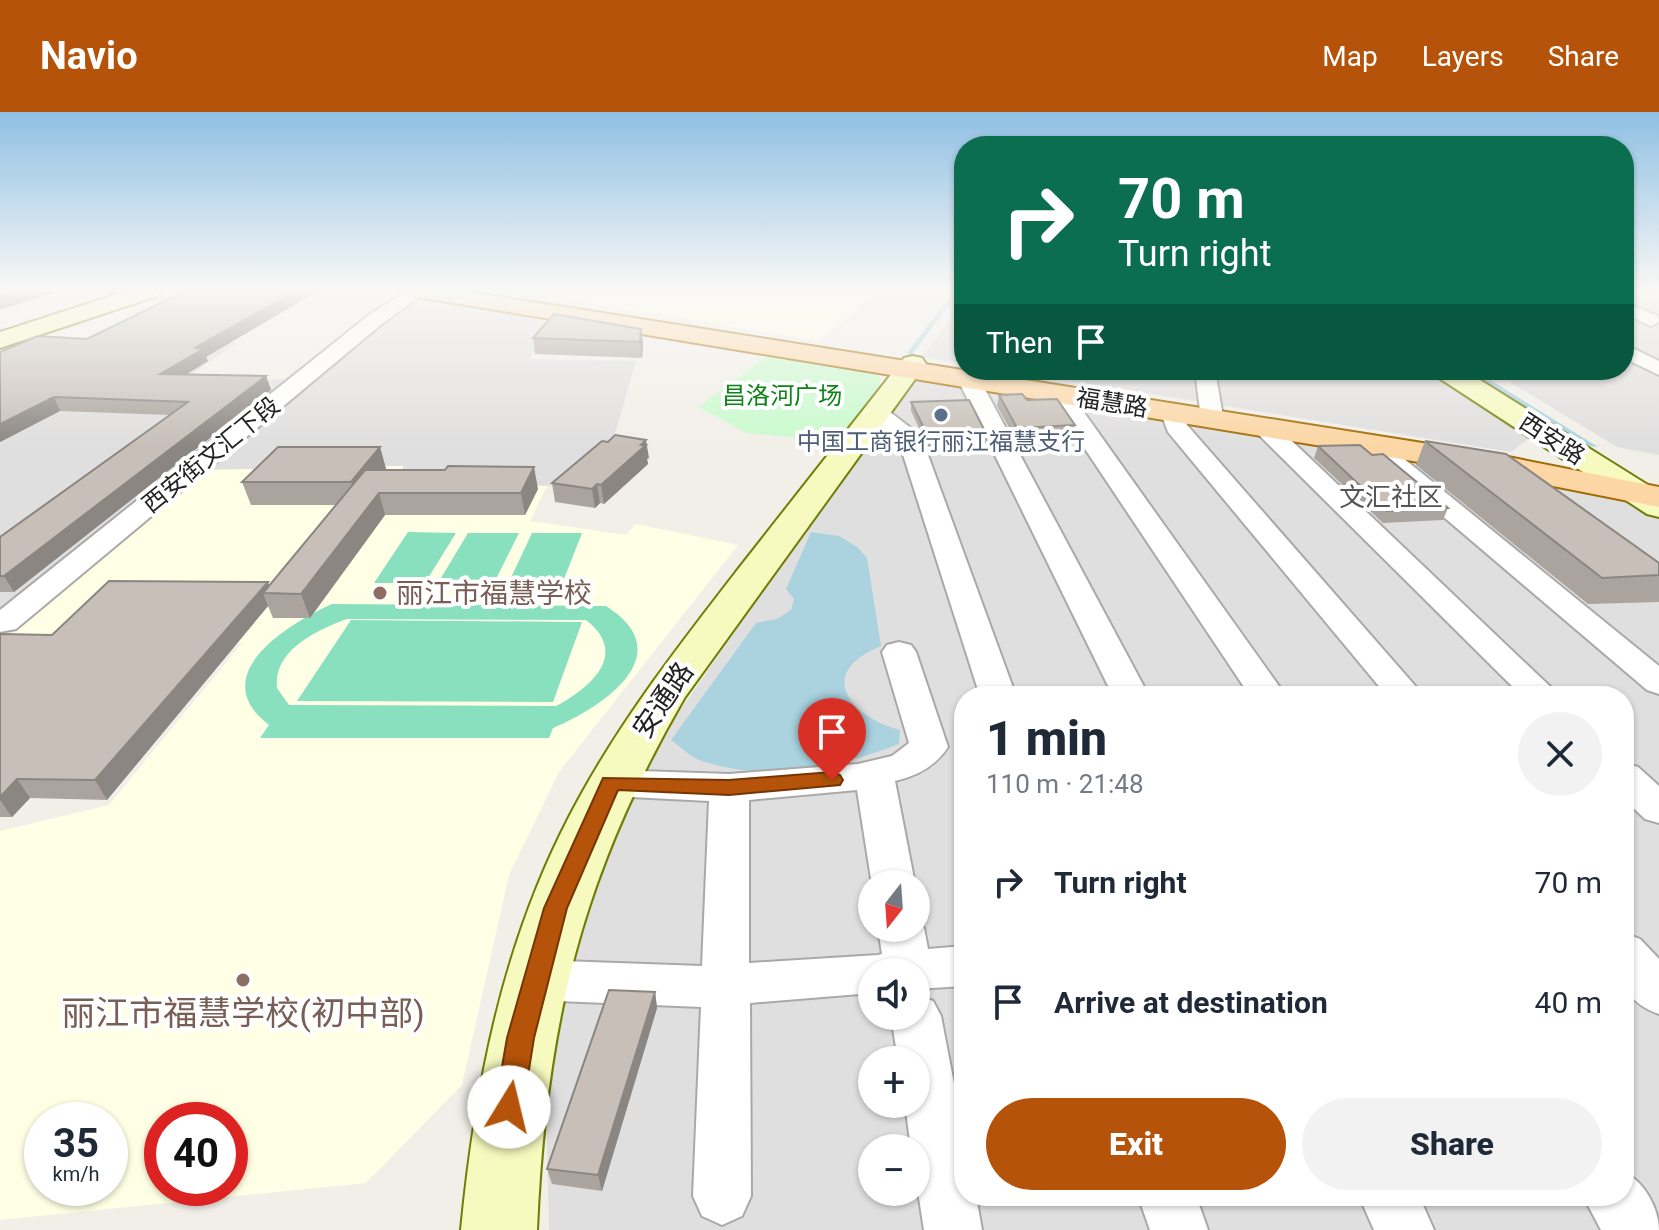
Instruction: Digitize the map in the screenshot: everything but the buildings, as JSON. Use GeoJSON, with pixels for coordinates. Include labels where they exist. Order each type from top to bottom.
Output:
{"type":"FeatureCollection","features":[{"type":"Feature","properties":{"kind":"main road","name":"福慧路"},"geometry":{"type":"LineString","coordinates":[[756,343],[954,372]]}},
{"type":"Feature","properties":{"kind":"main road","name":"福慧路"},"geometry":{"type":"LineString","coordinates":[[769,343],[910,367]]}},
{"type":"Feature","properties":{"kind":"main road","name":"福慧路"},"geometry":{"type":"LineString","coordinates":[[999,380],[1060,395],[1654,492]]}},
{"type":"Feature","properties":{"kind":"main road","name":"福慧路"},"geometry":{"type":"LineString","coordinates":[[1012,380],[1605,473]]}},
{"type":"Feature","properties":{"kind":"street","name":"西安街文汇下段"},"geometry":{"type":"LineString","coordinates":[[2,622],[346,343]]}},
{"type":"Feature","properties":{"kind":"street"},"geometry":{"type":"LineString","coordinates":[[1634,355],[1659,369]]}},
{"type":"Feature","properties":{"kind":"street","name":"安通路"},"geometry":{"type":"LineString","coordinates":[[499,1230],[509,1107],[534,980],[555,908],[611,783],[665,693],[910,367]]}},
{"type":"Feature","properties":{"kind":"street"},"geometry":{"type":"LineString","coordinates":[[977,380],[1126,686]]}},
{"type":"Feature","properties":{"kind":"street"},"geometry":{"type":"LineString","coordinates":[[1206,380],[1211,411]]}},
{"type":"Feature","properties":{"kind":"street","name":"西安路"},"geometry":{"type":"LineString","coordinates":[[1461,380],[1605,473],[1654,492]]}},
{"type":"Feature","properties":{"kind":"street","name":"西安路"},"geometry":{"type":"LineString","coordinates":[[1494,380],[1654,492]]}},
{"type":"Feature","properties":{"kind":"street"},"geometry":{"type":"LineString","coordinates":[[1060,395],[1261,686]]}},
{"type":"Feature","properties":{"kind":"street"},"geometry":{"type":"LineString","coordinates":[[877,413],[909,436],[995,686]]}},
{"type":"Feature","properties":{"kind":"street"},"geometry":{"type":"LineString","coordinates":[[1172,413],[1176,427],[1397,686]]}},
{"type":"Feature","properties":{"kind":"street"},"geometry":{"type":"LineString","coordinates":[[1265,428],[1532,686]]}},
{"type":"Feature","properties":{"kind":"street"},"geometry":{"type":"LineString","coordinates":[[1373,445],[1659,683]]}},
{"type":"Feature","properties":{"kind":"street"},"geometry":{"type":"LineString","coordinates":[[1501,466],[1551,503]]}},
{"type":"Feature","properties":{"kind":"street"},"geometry":{"type":"LineString","coordinates":[[611,783],[729,788],[874,775],[904,766],[929,747],[899,652]]}},
{"type":"Feature","properties":{"kind":"street"},"geometry":{"type":"LineString","coordinates":[[874,775],[891,870]]}},
{"type":"Feature","properties":{"kind":"street"},"geometry":{"type":"LineString","coordinates":[[1634,785],[1659,809]]}},
{"type":"Feature","properties":{"kind":"street"},"geometry":{"type":"LineString","coordinates":[[722,1196],[729,788]]}},
{"type":"Feature","properties":{"kind":"street"},"geometry":{"type":"LineString","coordinates":[[1634,964],[1659,993]]}},
{"type":"Feature","properties":{"kind":"street"},"geometry":{"type":"LineString","coordinates":[[930,969],[954,967]]}},
{"type":"Feature","properties":{"kind":"street"},"geometry":{"type":"LineString","coordinates":[[534,980],[700,987],[858,975]]}},
{"type":"Feature","properties":{"kind":"street"},"geometry":{"type":"LineString","coordinates":[[910,1030],[953,1230]]}},
{"type":"Feature","properties":{"kind":"street"},"geometry":{"type":"LineString","coordinates":[[1171,1206],[1179,1230]]}},
{"type":"Feature","properties":{"kind":"street"},"geometry":{"type":"LineString","coordinates":[[1393,1206],[1405,1230]]}},
{"type":"Feature","properties":{"kind":"street"},"geometry":{"type":"LineString","coordinates":[[1619,1206],[1636,1230]]}},
{"type":"Feature","properties":{"kind":"shaded area"},"geometry":{"type":"Polygon","coordinates":[[[117,343],[237,343],[186,378],[292,380],[0,612],[0,360],[117,343]]]}},
{"type":"Feature","properties":{"kind":"shaded area"},"geometry":{"type":"Polygon","coordinates":[[[358,343],[542,343],[528,359],[636,361],[611,447],[567,486],[397,484],[403,466],[202,470],[358,343]]]}},
{"type":"Feature","properties":{"kind":"shaded area"},"geometry":{"type":"Polygon","coordinates":[[[933,343],[954,343],[954,362],[921,357],[933,343]]]}},
{"type":"Feature","properties":{"kind":"shaded area"},"geometry":{"type":"Polygon","coordinates":[[[1634,343],[1659,343],[1659,363],[1634,349],[1634,343]]]}},
{"type":"Feature","properties":{"kind":"shaded area"},"geometry":{"type":"Polygon","coordinates":[[[1634,359],[1659,373],[1659,455],[1617,447],[1506,380],[1634,380],[1634,359]]]}},
{"type":"Feature","properties":{"kind":"shaded area"},"geometry":{"type":"Polygon","coordinates":[[[924,379],[1574,485],[1639,501],[1659,514],[1659,1230],[549,1230],[546,1107],[551,1043],[590,880],[655,746],[911,380],[924,379]]]}},
{"type":"Feature","properties":{"kind":"shaded area"},"geometry":{"type":"Polygon","coordinates":[[[1064,380],[1451,380],[1533,435],[1511,452],[1064,380]]]}},
{"type":"Feature","properties":{"kind":"shaded area"},"geometry":{"type":"Polygon","coordinates":[[[403,466],[398,484],[547,486],[530,521],[626,535],[636,524],[738,545],[559,772],[509,875],[462,1085],[366,1183],[248,1195],[248,1102],[144,1102],[144,1205],[0,1220],[0,831],[109,805],[242,643],[5,641],[202,470],[403,466]]]}},
{"type":"Feature","properties":{"kind":"green space","name":"昌洛河广场"},"geometry":{"type":"Polygon","coordinates":[[[770,354],[870,370],[880,376],[880,384],[839,441],[747,433],[698,407],[770,354]]]}},
{"type":"Feature","properties":{"kind":"green space"},"geometry":{"type":"Polygon","coordinates":[[[408,532],[456,533],[425,583],[374,583],[408,532]]]}},
{"type":"Feature","properties":{"kind":"green space"},"geometry":{"type":"Polygon","coordinates":[[[468,533],[519,533],[494,583],[438,583],[468,533]]]}},
{"type":"Feature","properties":{"kind":"green space"},"geometry":{"type":"Polygon","coordinates":[[[532,533],[582,533],[562,584],[508,584],[532,533]]]}},
{"type":"Feature","properties":{"kind":"green space"},"geometry":{"type":"Polygon","coordinates":[[[332,604],[606,606],[628,624],[637,642],[636,660],[627,677],[612,693],[573,719],[553,728],[549,738],[260,738],[269,725],[251,706],[245,688],[249,670],[260,653],[276,638],[332,604]],[[347,619],[323,629],[289,652],[278,675],[277,688],[289,705],[556,706],[592,680],[605,657],[605,645],[599,633],[586,620],[347,619]]]}},
{"type":"Feature","properties":{"kind":"green space"},"geometry":{"type":"Polygon","coordinates":[[[351,620],[582,622],[553,702],[297,701],[351,620]]]}},
{"type":"Feature","properties":{"kind":"water"},"geometry":{"type":"Polygon","coordinates":[[[1474,380],[1490,380],[1598,447],[1576,444],[1474,380]]]}},
{"type":"Feature","properties":{"kind":"water"},"geometry":{"type":"Polygon","coordinates":[[[811,532],[839,536],[857,547],[867,558],[881,646],[861,657],[849,669],[845,681],[847,693],[866,715],[900,730],[899,744],[852,760],[802,769],[751,771],[698,760],[671,740],[756,623],[777,619],[791,610],[794,599],[786,589],[811,532]]]}},
{"type":"Feature","properties":{"kind":"waterway"},"geometry":{"type":"LineString","coordinates":[[910,353],[917,343]]}},
{"type":"Feature","properties":{"kind":"place","name":"中国工商银行丽江福慧支行"},"geometry":{"type":"Point","coordinates":[941,415]}},
{"type":"Feature","properties":{"kind":"place","name":"丽江市福慧学校"},"geometry":{"type":"Point","coordinates":[380,593]}},
{"type":"Feature","properties":{"kind":"place","name":"丽江市福慧学校(初中部)"},"geometry":{"type":"Point","coordinates":[243,980]}},
{"type":"Feature","properties":{"kind":"district","name":"文汇社区"},"geometry":{"type":"Point","coordinates":[1391,497]}},
{"type":"Feature","properties":{"kind":"route"},"geometry":{"type":"LineString","coordinates":[[509,1107],[520,1038],[536,969],[555,908],[611,783],[729,788],[832,780]]}}]}
